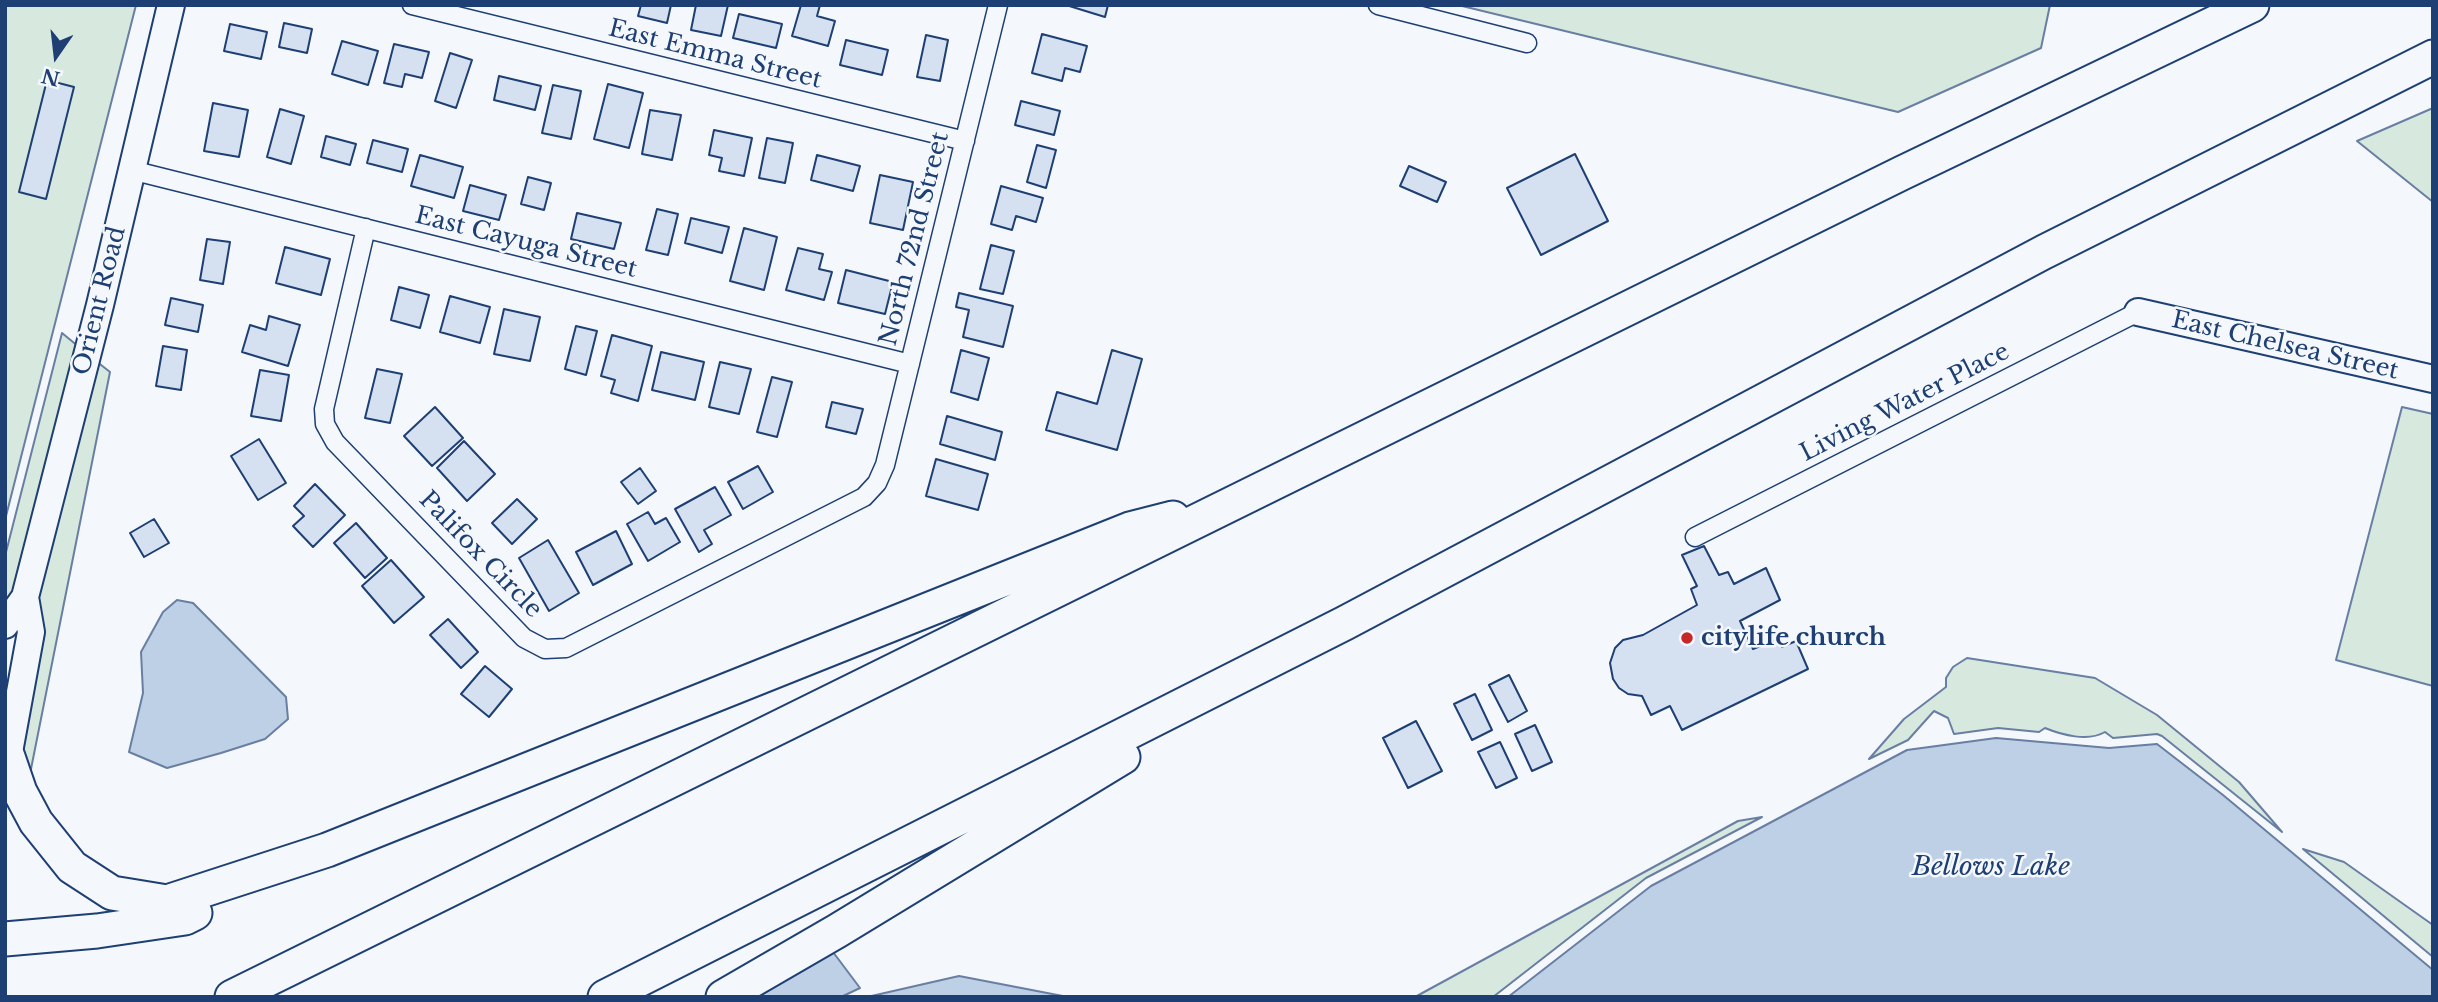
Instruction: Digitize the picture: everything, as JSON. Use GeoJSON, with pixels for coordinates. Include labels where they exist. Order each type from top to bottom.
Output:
{"type":"FeatureCollection","features":[{"type":"Feature","properties":{"kind":"highway"},"geometry":{"type":"LineString","coordinates":[[232,997],[1902,173],[2252,5]]}},
{"type":"Feature","properties":{"kind":"highway"},"geometry":{"type":"LineString","coordinates":[[605,997],[1345,623],[2044,252],[2433,57]]}},
{"type":"Feature","properties":{"kind":"highway"},"geometry":{"type":"LineString","coordinates":[[5,939],[97,931],[184,918],[327,850],[1130,529],[1236,503]]}},
{"type":"Feature","properties":{"kind":"highway"},"geometry":{"type":"LineString","coordinates":[[723,997],[849,924],[1345,623]]}},
{"type":"Feature","properties":{"kind":"highway"},"geometry":{"type":"LineString","coordinates":[[7,766],[37,823],[72,867],[112,893],[167,902],[327,850]]}},
{"type":"Feature","properties":{"kind":"street","name":"Orient Road"},"geometry":{"type":"LineString","coordinates":[[5,625],[25,597],[100,305],[171,5]]}},
{"type":"Feature","properties":{"kind":"street","name":"East Emma Street"},"geometry":{"type":"LineString","coordinates":[[412,5],[965,141]]}},
{"type":"Feature","properties":{"kind":"street","name":"North 72nd Street"},"geometry":{"type":"LineString","coordinates":[[877,484],[885,465],[998,5]]}},
{"type":"Feature","properties":{"kind":"street"},"geometry":{"type":"LineString","coordinates":[[1378,5],[1527,43]]}},
{"type":"Feature","properties":{"kind":"street","name":"East Cayuga Street"},"geometry":{"type":"LineString","coordinates":[[131,170],[910,364]]}},
{"type":"Feature","properties":{"kind":"street","name":"Palifox Circle"},"geometry":{"type":"LineString","coordinates":[[366,228],[324,409],[325,424],[335,442],[524,638],[545,649],[566,648],[864,497],[877,484]]}},
{"type":"Feature","properties":{"kind":"street","name":"East Chelsea Street"},"geometry":{"type":"LineString","coordinates":[[2138,312],[2433,379]]}},
{"type":"Feature","properties":{"kind":"street","name":"Living Water Place"},"geometry":{"type":"LineString","coordinates":[[1695,537],[2138,312]]}},
{"type":"Feature","properties":{"kind":"street","name":"Orient Road"},"geometry":{"type":"LineString","coordinates":[[7,766],[31,632],[25,597]]}},
{"type":"Feature","properties":{"kind":"shaded area"},"geometry":{"type":"Polygon","coordinates":[[[5,5],[136,5],[5,520],[5,5]]]}},
{"type":"Feature","properties":{"kind":"shaded area"},"geometry":{"type":"Polygon","coordinates":[[[1458,5],[2050,5],[2041,48],[1898,112],[1458,5]]]}},
{"type":"Feature","properties":{"kind":"shaded area"},"geometry":{"type":"Polygon","coordinates":[[[2433,108],[2433,202],[2357,141],[2433,108]]]}},
{"type":"Feature","properties":{"kind":"shaded area"},"geometry":{"type":"Polygon","coordinates":[[[62,333],[79,347],[17,587],[13,588],[14,594],[5,608],[5,556],[62,333]]]}},
{"type":"Feature","properties":{"kind":"shaded area"},"geometry":{"type":"Polygon","coordinates":[[[96,361],[110,372],[28,784],[19,756],[36,599],[39,594],[37,592],[96,361]]]}},
{"type":"Feature","properties":{"kind":"shaded area"},"geometry":{"type":"Polygon","coordinates":[[[2402,407],[2433,414],[2433,686],[2336,660],[2402,407]]]}},
{"type":"Feature","properties":{"kind":"shaded area"},"geometry":{"type":"Polygon","coordinates":[[[1967,658],[2095,678],[2157,715],[2239,782],[2282,832],[2157,734],[2113,738],[2105,732],[2083,737],[2045,728],[2039,732],[1998,728],[1954,734],[1948,718],[1934,711],[1908,740],[1869,759],[1904,719],[1946,687],[1946,678],[1953,667],[1967,658]]]}},
{"type":"Feature","properties":{"kind":"shaded area"},"geometry":{"type":"Polygon","coordinates":[[[1762,817],[1646,878],[1493,997],[1415,997],[1738,821],[1762,817]]]}},
{"type":"Feature","properties":{"kind":"shaded area"},"geometry":{"type":"Polygon","coordinates":[[[2303,849],[2344,862],[2433,925],[2433,957],[2303,849]]]}},
{"type":"Feature","properties":{"kind":"water"},"geometry":{"type":"Polygon","coordinates":[[[177,600],[193,603],[286,697],[288,719],[265,739],[167,768],[129,752],[143,693],[141,652],[163,612],[177,600]]]}},
{"type":"Feature","properties":{"kind":"water","name":"Bellows Lake"},"geometry":{"type":"Polygon","coordinates":[[[1996,738],[2109,748],[2157,744],[2223,795],[2433,970],[2433,997],[1508,997],[1651,886],[1907,750],[1996,738]]]}},
{"type":"Feature","properties":{"kind":"water"},"geometry":{"type":"Polygon","coordinates":[[[830,948],[860,988],[841,997],[745,997],[830,948]]]}},
{"type":"Feature","properties":{"kind":"water"},"geometry":{"type":"Polygon","coordinates":[[[959,976],[1068,997],[867,997],[959,976]]]}},
{"type":"Feature","properties":{"kind":"building"},"geometry":{"type":"Polygon","coordinates":[[[641,5],[671,5],[667,23],[638,16],[641,5]]]}},
{"type":"Feature","properties":{"kind":"building"},"geometry":{"type":"Polygon","coordinates":[[[696,5],[728,5],[721,36],[691,30],[696,5]]]}},
{"type":"Feature","properties":{"kind":"building"},"geometry":{"type":"Polygon","coordinates":[[[801,5],[820,5],[817,16],[835,21],[828,46],[792,36],[801,5]]]}},
{"type":"Feature","properties":{"kind":"building"},"geometry":{"type":"Polygon","coordinates":[[[1066,5],[1108,5],[1105,17],[1066,5]]]}},
{"type":"Feature","properties":{"kind":"building"},"geometry":{"type":"Polygon","coordinates":[[[739,14],[782,24],[776,48],[733,38],[739,14]]]}},
{"type":"Feature","properties":{"kind":"building"},"geometry":{"type":"Polygon","coordinates":[[[284,23],[312,29],[307,53],[279,47],[284,23]]]}},
{"type":"Feature","properties":{"kind":"building"},"geometry":{"type":"Polygon","coordinates":[[[230,24],[267,32],[261,59],[224,51],[230,24]]]}},
{"type":"Feature","properties":{"kind":"building"},"geometry":{"type":"Polygon","coordinates":[[[1042,34],[1087,46],[1080,72],[1065,68],[1062,81],[1032,73],[1042,34]]]}},
{"type":"Feature","properties":{"kind":"building"},"geometry":{"type":"Polygon","coordinates":[[[926,35],[948,40],[940,81],[917,77],[926,35]]]}},
{"type":"Feature","properties":{"kind":"building"},"geometry":{"type":"Polygon","coordinates":[[[846,40],[888,50],[882,75],[840,65],[846,40]]]}},
{"type":"Feature","properties":{"kind":"building"},"geometry":{"type":"Polygon","coordinates":[[[342,41],[378,51],[368,85],[332,74],[342,41]]]}},
{"type":"Feature","properties":{"kind":"building"},"geometry":{"type":"Polygon","coordinates":[[[394,44],[429,52],[422,78],[405,74],[402,87],[384,83],[394,44]]]}},
{"type":"Feature","properties":{"kind":"building"},"geometry":{"type":"Polygon","coordinates":[[[450,53],[472,60],[456,108],[435,101],[450,53]]]}},
{"type":"Feature","properties":{"kind":"building"},"geometry":{"type":"Polygon","coordinates":[[[499,76],[541,86],[535,110],[494,100],[499,76]]]}},
{"type":"Feature","properties":{"kind":"building"},"geometry":{"type":"Polygon","coordinates":[[[47,80],[74,87],[46,199],[19,192],[47,80]]]}},
{"type":"Feature","properties":{"kind":"building"},"geometry":{"type":"Polygon","coordinates":[[[608,84],[643,93],[629,148],[594,139],[608,84]]]}},
{"type":"Feature","properties":{"kind":"building"},"geometry":{"type":"Polygon","coordinates":[[[553,85],[581,91],[571,139],[542,133],[553,85]]]}},
{"type":"Feature","properties":{"kind":"building"},"geometry":{"type":"Polygon","coordinates":[[[1021,101],[1060,111],[1054,135],[1015,125],[1021,101]]]}},
{"type":"Feature","properties":{"kind":"building"},"geometry":{"type":"Polygon","coordinates":[[[213,103],[248,110],[239,157],[204,151],[213,103]]]}},
{"type":"Feature","properties":{"kind":"building"},"geometry":{"type":"Polygon","coordinates":[[[280,109],[304,116],[291,164],[267,157],[280,109]]]}},
{"type":"Feature","properties":{"kind":"building"},"geometry":{"type":"Polygon","coordinates":[[[650,110],[681,115],[672,160],[642,154],[650,110]]]}},
{"type":"Feature","properties":{"kind":"building"},"geometry":{"type":"Polygon","coordinates":[[[714,130],[752,138],[744,176],[719,171],[722,158],[709,155],[714,130]]]}},
{"type":"Feature","properties":{"kind":"building"},"geometry":{"type":"Polygon","coordinates":[[[326,136],[356,144],[350,165],[321,157],[326,136]]]}},
{"type":"Feature","properties":{"kind":"building"},"geometry":{"type":"Polygon","coordinates":[[[767,138],[793,143],[785,183],[759,178],[767,138]]]}},
{"type":"Feature","properties":{"kind":"building"},"geometry":{"type":"Polygon","coordinates":[[[373,140],[408,149],[402,172],[367,163],[373,140]]]}},
{"type":"Feature","properties":{"kind":"building"},"geometry":{"type":"Polygon","coordinates":[[[1037,145],[1056,150],[1046,188],[1027,182],[1037,145]]]}},
{"type":"Feature","properties":{"kind":"building"},"geometry":{"type":"Polygon","coordinates":[[[1575,154],[1608,221],[1541,255],[1507,188],[1575,154]]]}},
{"type":"Feature","properties":{"kind":"building"},"geometry":{"type":"Polygon","coordinates":[[[420,155],[463,167],[454,198],[411,186],[420,155]]]}},
{"type":"Feature","properties":{"kind":"building"},"geometry":{"type":"Polygon","coordinates":[[[817,155],[860,166],[853,191],[811,180],[817,155]]]}},
{"type":"Feature","properties":{"kind":"building"},"geometry":{"type":"Polygon","coordinates":[[[1409,166],[1446,182],[1437,202],[1400,186],[1409,166]]]}},
{"type":"Feature","properties":{"kind":"building"},"geometry":{"type":"Polygon","coordinates":[[[880,175],[913,182],[903,230],[870,223],[880,175]]]}},
{"type":"Feature","properties":{"kind":"building"},"geometry":{"type":"Polygon","coordinates":[[[528,177],[551,183],[544,210],[521,204],[528,177]]]}},
{"type":"Feature","properties":{"kind":"building"},"geometry":{"type":"Polygon","coordinates":[[[470,185],[506,195],[499,220],[463,211],[470,185]]]}},
{"type":"Feature","properties":{"kind":"building"},"geometry":{"type":"Polygon","coordinates":[[[1001,186],[1043,198],[1036,222],[1016,216],[1012,230],[991,224],[1001,186]]]}},
{"type":"Feature","properties":{"kind":"building"},"geometry":{"type":"Polygon","coordinates":[[[657,209],[678,214],[668,255],[646,250],[657,209]]]}},
{"type":"Feature","properties":{"kind":"building"},"geometry":{"type":"Polygon","coordinates":[[[577,213],[621,223],[614,249],[571,239],[577,213]]]}},
{"type":"Feature","properties":{"kind":"building"},"geometry":{"type":"Polygon","coordinates":[[[691,218],[729,227],[722,253],[685,243],[691,218]]]}},
{"type":"Feature","properties":{"kind":"building"},"geometry":{"type":"Polygon","coordinates":[[[744,228],[777,237],[764,290],[730,281],[744,228]]]}},
{"type":"Feature","properties":{"kind":"building"},"geometry":{"type":"Polygon","coordinates":[[[207,239],[230,242],[223,284],[200,280],[207,239]]]}},
{"type":"Feature","properties":{"kind":"building"},"geometry":{"type":"Polygon","coordinates":[[[991,245],[1014,251],[1003,294],[980,289],[991,245]]]}},
{"type":"Feature","properties":{"kind":"building"},"geometry":{"type":"Polygon","coordinates":[[[285,247],[330,259],[321,295],[276,283],[285,247]]]}},
{"type":"Feature","properties":{"kind":"building"},"geometry":{"type":"Polygon","coordinates":[[[798,248],[823,254],[819,269],[832,272],[824,300],[786,290],[798,248]]]}},
{"type":"Feature","properties":{"kind":"building"},"geometry":{"type":"Polygon","coordinates":[[[846,270],[893,282],[885,314],[838,303],[846,270]]]}},
{"type":"Feature","properties":{"kind":"building"},"geometry":{"type":"Polygon","coordinates":[[[399,287],[429,295],[420,328],[391,320],[399,287]]]}},
{"type":"Feature","properties":{"kind":"building"},"geometry":{"type":"Polygon","coordinates":[[[959,293],[1013,306],[1003,347],[963,337],[969,310],[956,307],[959,293]]]}},
{"type":"Feature","properties":{"kind":"building"},"geometry":{"type":"Polygon","coordinates":[[[450,296],[490,307],[480,343],[440,332],[450,296]]]}},
{"type":"Feature","properties":{"kind":"building"},"geometry":{"type":"Polygon","coordinates":[[[171,298],[203,305],[198,332],[165,325],[171,298]]]}},
{"type":"Feature","properties":{"kind":"building"},"geometry":{"type":"Polygon","coordinates":[[[504,309],[540,317],[530,361],[494,354],[504,309]]]}},
{"type":"Feature","properties":{"kind":"building"},"geometry":{"type":"Polygon","coordinates":[[[269,316],[300,325],[288,366],[242,352],[250,325],[266,330],[269,316]]]}},
{"type":"Feature","properties":{"kind":"building"},"geometry":{"type":"Polygon","coordinates":[[[576,326],[597,331],[586,375],[565,369],[576,326]]]}},
{"type":"Feature","properties":{"kind":"building"},"geometry":{"type":"Polygon","coordinates":[[[612,335],[652,346],[638,401],[611,393],[615,380],[601,376],[612,335]]]}},
{"type":"Feature","properties":{"kind":"building"},"geometry":{"type":"Polygon","coordinates":[[[163,346],[187,350],[181,390],[156,386],[163,346]]]}},
{"type":"Feature","properties":{"kind":"building"},"geometry":{"type":"Polygon","coordinates":[[[961,350],[989,358],[978,400],[951,392],[961,350]]]}},
{"type":"Feature","properties":{"kind":"building"},"geometry":{"type":"Polygon","coordinates":[[[1112,350],[1142,359],[1117,450],[1046,430],[1057,392],[1097,404],[1112,350]]]}},
{"type":"Feature","properties":{"kind":"building"},"geometry":{"type":"Polygon","coordinates":[[[661,352],[704,362],[695,400],[652,390],[661,352]]]}},
{"type":"Feature","properties":{"kind":"building"},"geometry":{"type":"Polygon","coordinates":[[[720,362],[751,369],[739,414],[709,407],[720,362]]]}},
{"type":"Feature","properties":{"kind":"building"},"geometry":{"type":"Polygon","coordinates":[[[377,369],[402,374],[390,423],[365,418],[377,369]]]}},
{"type":"Feature","properties":{"kind":"building"},"geometry":{"type":"Polygon","coordinates":[[[260,370],[289,375],[281,421],[251,416],[260,370]]]}},
{"type":"Feature","properties":{"kind":"building"},"geometry":{"type":"Polygon","coordinates":[[[772,377],[792,382],[777,437],[757,432],[772,377]]]}},
{"type":"Feature","properties":{"kind":"building"},"geometry":{"type":"Polygon","coordinates":[[[832,402],[863,409],[856,434],[826,427],[832,402]]]}},
{"type":"Feature","properties":{"kind":"building"},"geometry":{"type":"Polygon","coordinates":[[[435,407],[463,438],[432,466],[404,436],[435,407]]]}},
{"type":"Feature","properties":{"kind":"building"},"geometry":{"type":"Polygon","coordinates":[[[947,416],[1002,432],[995,460],[940,444],[947,416]]]}},
{"type":"Feature","properties":{"kind":"building"},"geometry":{"type":"Polygon","coordinates":[[[259,439],[286,483],[258,500],[231,456],[259,439]]]}},
{"type":"Feature","properties":{"kind":"building"},"geometry":{"type":"Polygon","coordinates":[[[464,441],[495,474],[467,501],[437,468],[464,441]]]}},
{"type":"Feature","properties":{"kind":"building"},"geometry":{"type":"Polygon","coordinates":[[[936,459],[988,474],[978,510],[926,496],[936,459]]]}},
{"type":"Feature","properties":{"kind":"building"},"geometry":{"type":"Polygon","coordinates":[[[758,466],[773,492],[743,509],[728,482],[758,466]]]}},
{"type":"Feature","properties":{"kind":"building"},"geometry":{"type":"Polygon","coordinates":[[[640,468],[656,491],[638,504],[621,482],[640,468]]]}},
{"type":"Feature","properties":{"kind":"building"},"geometry":{"type":"Polygon","coordinates":[[[315,484],[345,515],[313,547],[293,526],[304,516],[294,506],[315,484]]]}},
{"type":"Feature","properties":{"kind":"building"},"geometry":{"type":"Polygon","coordinates":[[[715,487],[731,515],[704,530],[712,544],[699,552],[675,509],[715,487]]]}},
{"type":"Feature","properties":{"kind":"building"},"geometry":{"type":"Polygon","coordinates":[[[517,499],[537,519],[512,544],[492,523],[517,499]]]}},
{"type":"Feature","properties":{"kind":"building"},"geometry":{"type":"Polygon","coordinates":[[[648,512],[655,524],[666,518],[680,542],[648,561],[627,524],[648,512]]]}},
{"type":"Feature","properties":{"kind":"building"},"geometry":{"type":"Polygon","coordinates":[[[154,519],[169,543],[144,557],[130,533],[154,519]]]}},
{"type":"Feature","properties":{"kind":"building"},"geometry":{"type":"Polygon","coordinates":[[[356,523],[387,558],[365,578],[334,543],[356,523]]]}},
{"type":"Feature","properties":{"kind":"building"},"geometry":{"type":"Polygon","coordinates":[[[616,531],[632,564],[593,585],[576,552],[616,531]]]}},
{"type":"Feature","properties":{"kind":"building"},"geometry":{"type":"Polygon","coordinates":[[[548,540],[579,593],[549,611],[519,558],[548,540]]]}},
{"type":"Feature","properties":{"kind":"building","name":"citylife church"},"geometry":{"type":"Polygon","coordinates":[[[1704,546],[1719,575],[1728,572],[1734,584],[1766,568],[1780,600],[1740,621],[1753,649],[1778,639],[1782,647],[1796,641],[1808,669],[1682,730],[1670,706],[1651,715],[1642,696],[1628,694],[1619,688],[1613,679],[1610,663],[1615,648],[1623,640],[1643,635],[1697,605],[1691,589],[1697,586],[1682,555],[1704,546]]]}},
{"type":"Feature","properties":{"kind":"building"},"geometry":{"type":"Polygon","coordinates":[[[391,560],[424,597],[394,623],[362,586],[391,560]]]}},
{"type":"Feature","properties":{"kind":"building"},"geometry":{"type":"Polygon","coordinates":[[[448,619],[478,652],[461,668],[430,635],[448,619]]]}},
{"type":"Feature","properties":{"kind":"building"},"geometry":{"type":"Polygon","coordinates":[[[485,666],[512,689],[489,717],[461,694],[485,666]]]}},
{"type":"Feature","properties":{"kind":"building"},"geometry":{"type":"Polygon","coordinates":[[[1509,675],[1527,711],[1508,722],[1489,685],[1509,675]]]}},
{"type":"Feature","properties":{"kind":"building"},"geometry":{"type":"Polygon","coordinates":[[[1475,694],[1492,730],[1472,740],[1454,704],[1475,694]]]}},
{"type":"Feature","properties":{"kind":"building"},"geometry":{"type":"Polygon","coordinates":[[[1416,721],[1442,771],[1408,788],[1383,738],[1416,721]]]}},
{"type":"Feature","properties":{"kind":"building"},"geometry":{"type":"Polygon","coordinates":[[[1535,725],[1552,762],[1532,771],[1515,734],[1535,725]]]}},
{"type":"Feature","properties":{"kind":"building"},"geometry":{"type":"Polygon","coordinates":[[[1500,742],[1517,778],[1496,788],[1478,752],[1500,742]]]}},
{"type":"Feature","properties":{"kind":"place","name":"citylife church"},"geometry":{"type":"Point","coordinates":[1687,638]}}]}
